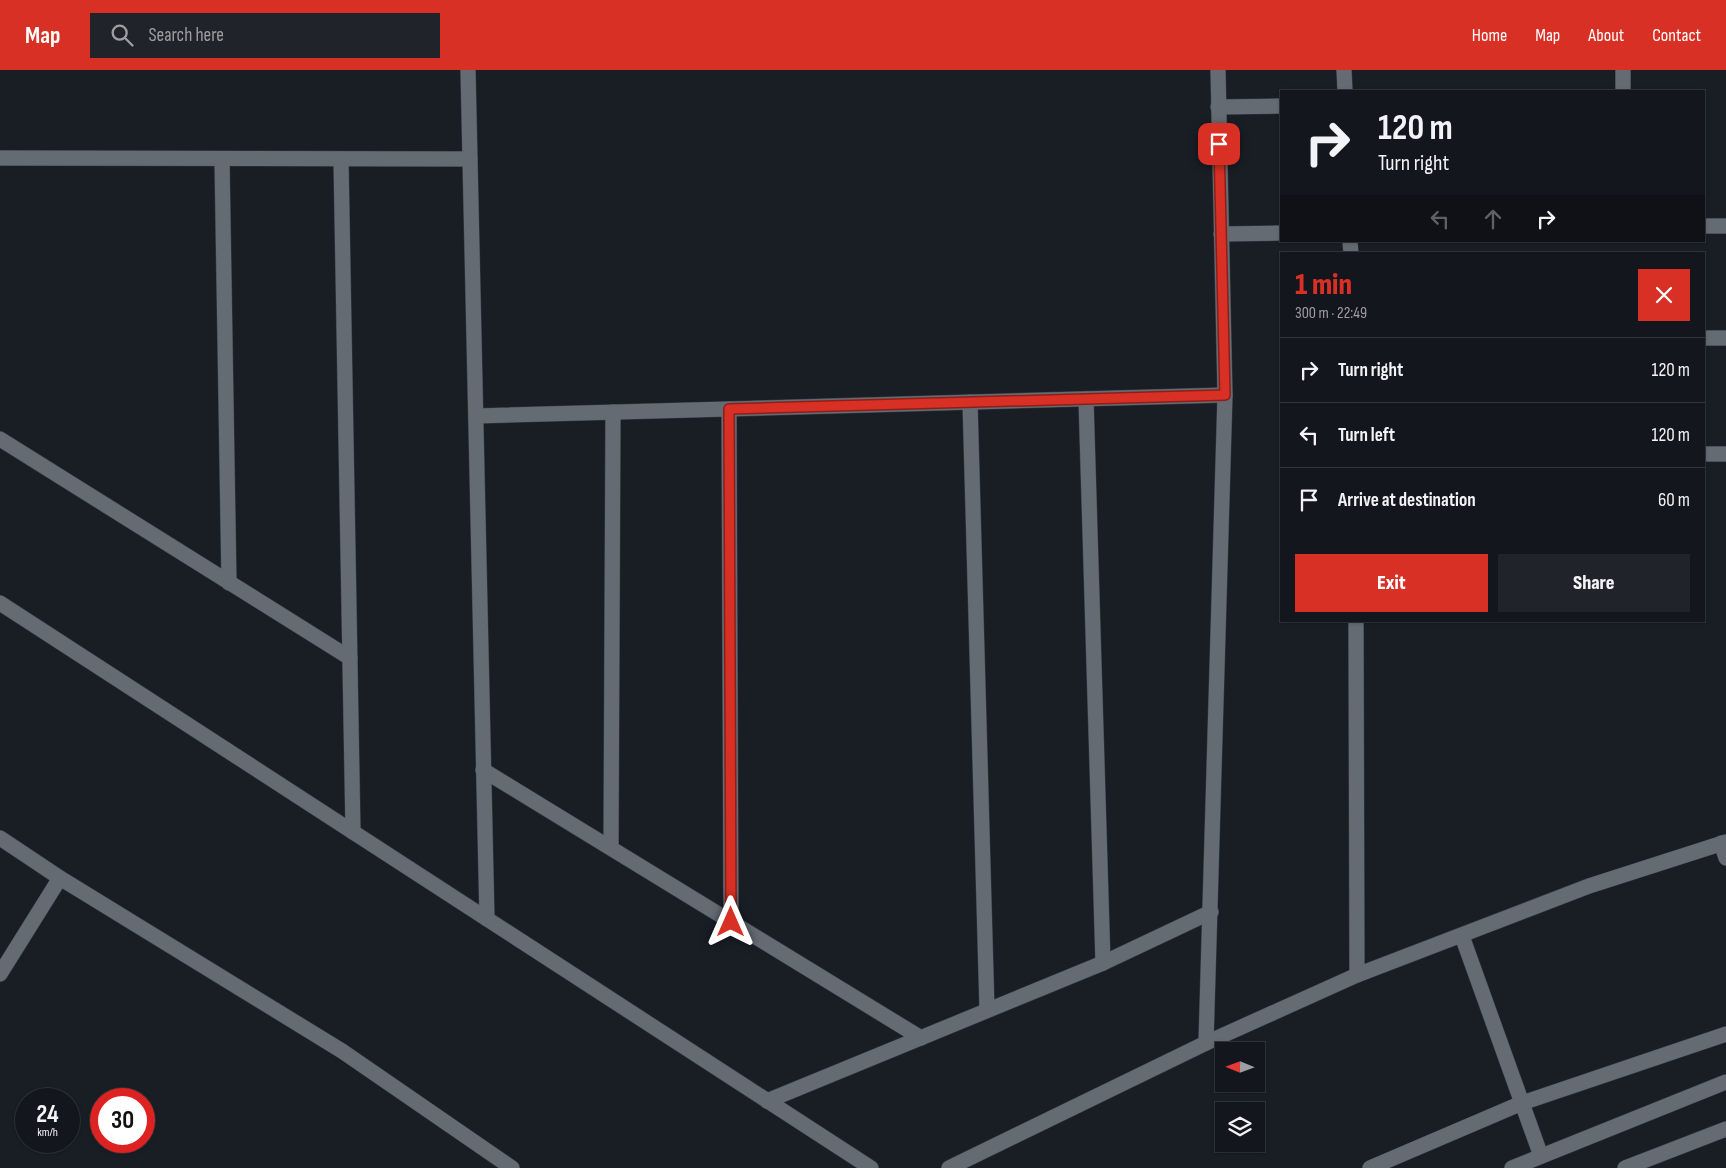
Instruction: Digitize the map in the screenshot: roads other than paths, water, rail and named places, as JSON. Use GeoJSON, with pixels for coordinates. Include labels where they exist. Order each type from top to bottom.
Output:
{"type":"FeatureCollection","features":[{"type":"Feature","properties":{"kind":"street"},"geometry":{"type":"LineString","coordinates":[[468,70],[487,919]]}},
{"type":"Feature","properties":{"kind":"street"},"geometry":{"type":"LineString","coordinates":[[1206,1042],[1225,395],[1218,70]]}},
{"type":"Feature","properties":{"kind":"street"},"geometry":{"type":"LineString","coordinates":[[1344,70],[1345,90]]}},
{"type":"Feature","properties":{"kind":"street"},"geometry":{"type":"LineString","coordinates":[[1623,70],[1623,90]]}},
{"type":"Feature","properties":{"kind":"street"},"geometry":{"type":"LineString","coordinates":[[1218,107],[1280,106]]}},
{"type":"Feature","properties":{"kind":"street"},"geometry":{"type":"LineString","coordinates":[[0,158],[470,159]]}},
{"type":"Feature","properties":{"kind":"street"},"geometry":{"type":"LineString","coordinates":[[222,159],[229,583]]}},
{"type":"Feature","properties":{"kind":"street"},"geometry":{"type":"LineString","coordinates":[[341,159],[353,832]]}},
{"type":"Feature","properties":{"kind":"street"},"geometry":{"type":"LineString","coordinates":[[1705,226],[1726,226]]}},
{"type":"Feature","properties":{"kind":"street"},"geometry":{"type":"LineString","coordinates":[[1221,234],[1280,233]]}},
{"type":"Feature","properties":{"kind":"street"},"geometry":{"type":"LineString","coordinates":[[1705,338],[1726,338]]}},
{"type":"Feature","properties":{"kind":"street"},"geometry":{"type":"LineString","coordinates":[[476,416],[1225,395]]}},
{"type":"Feature","properties":{"kind":"street"},"geometry":{"type":"LineString","coordinates":[[1086,398],[1103,962]]}},
{"type":"Feature","properties":{"kind":"street"},"geometry":{"type":"LineString","coordinates":[[970,402],[987,1010]]}},
{"type":"Feature","properties":{"kind":"street"},"geometry":{"type":"LineString","coordinates":[[729,409],[731,922]]}},
{"type":"Feature","properties":{"kind":"street"},"geometry":{"type":"LineString","coordinates":[[611,848],[613,412]]}},
{"type":"Feature","properties":{"kind":"street"},"geometry":{"type":"LineString","coordinates":[[0,440],[350,658]]}},
{"type":"Feature","properties":{"kind":"street"},"geometry":{"type":"LineString","coordinates":[[1705,454],[1726,454]]}},
{"type":"Feature","properties":{"kind":"street"},"geometry":{"type":"LineString","coordinates":[[2,608],[353,832],[871,1168]]}},
{"type":"Feature","properties":{"kind":"street"},"geometry":{"type":"LineString","coordinates":[[1356,622],[1357,976]]}},
{"type":"Feature","properties":{"kind":"street"},"geometry":{"type":"LineString","coordinates":[[483,770],[921,1038]]}},
{"type":"Feature","properties":{"kind":"street"},"geometry":{"type":"LineString","coordinates":[[0,838],[60,878],[342,1050],[512,1168]]}},
{"type":"Feature","properties":{"kind":"street"},"geometry":{"type":"LineString","coordinates":[[949,1168],[1206,1042],[1357,976],[1589,886],[1724,843],[1726,858]]}},
{"type":"Feature","properties":{"kind":"street"},"geometry":{"type":"LineString","coordinates":[[0,974],[60,878]]}},
{"type":"Feature","properties":{"kind":"street"},"geometry":{"type":"LineString","coordinates":[[767,1101],[1103,962],[1211,912]]}},
{"type":"Feature","properties":{"kind":"street"},"geometry":{"type":"LineString","coordinates":[[1462,936],[1541,1156]]}},
{"type":"Feature","properties":{"kind":"street"},"geometry":{"type":"LineString","coordinates":[[1370,1168],[1522,1103],[1726,1034]]}},
{"type":"Feature","properties":{"kind":"street"},"geometry":{"type":"LineString","coordinates":[[1512,1168],[1726,1082]]}},
{"type":"Feature","properties":{"kind":"street"},"geometry":{"type":"LineString","coordinates":[[1625,1168],[1726,1129]]}}]}
